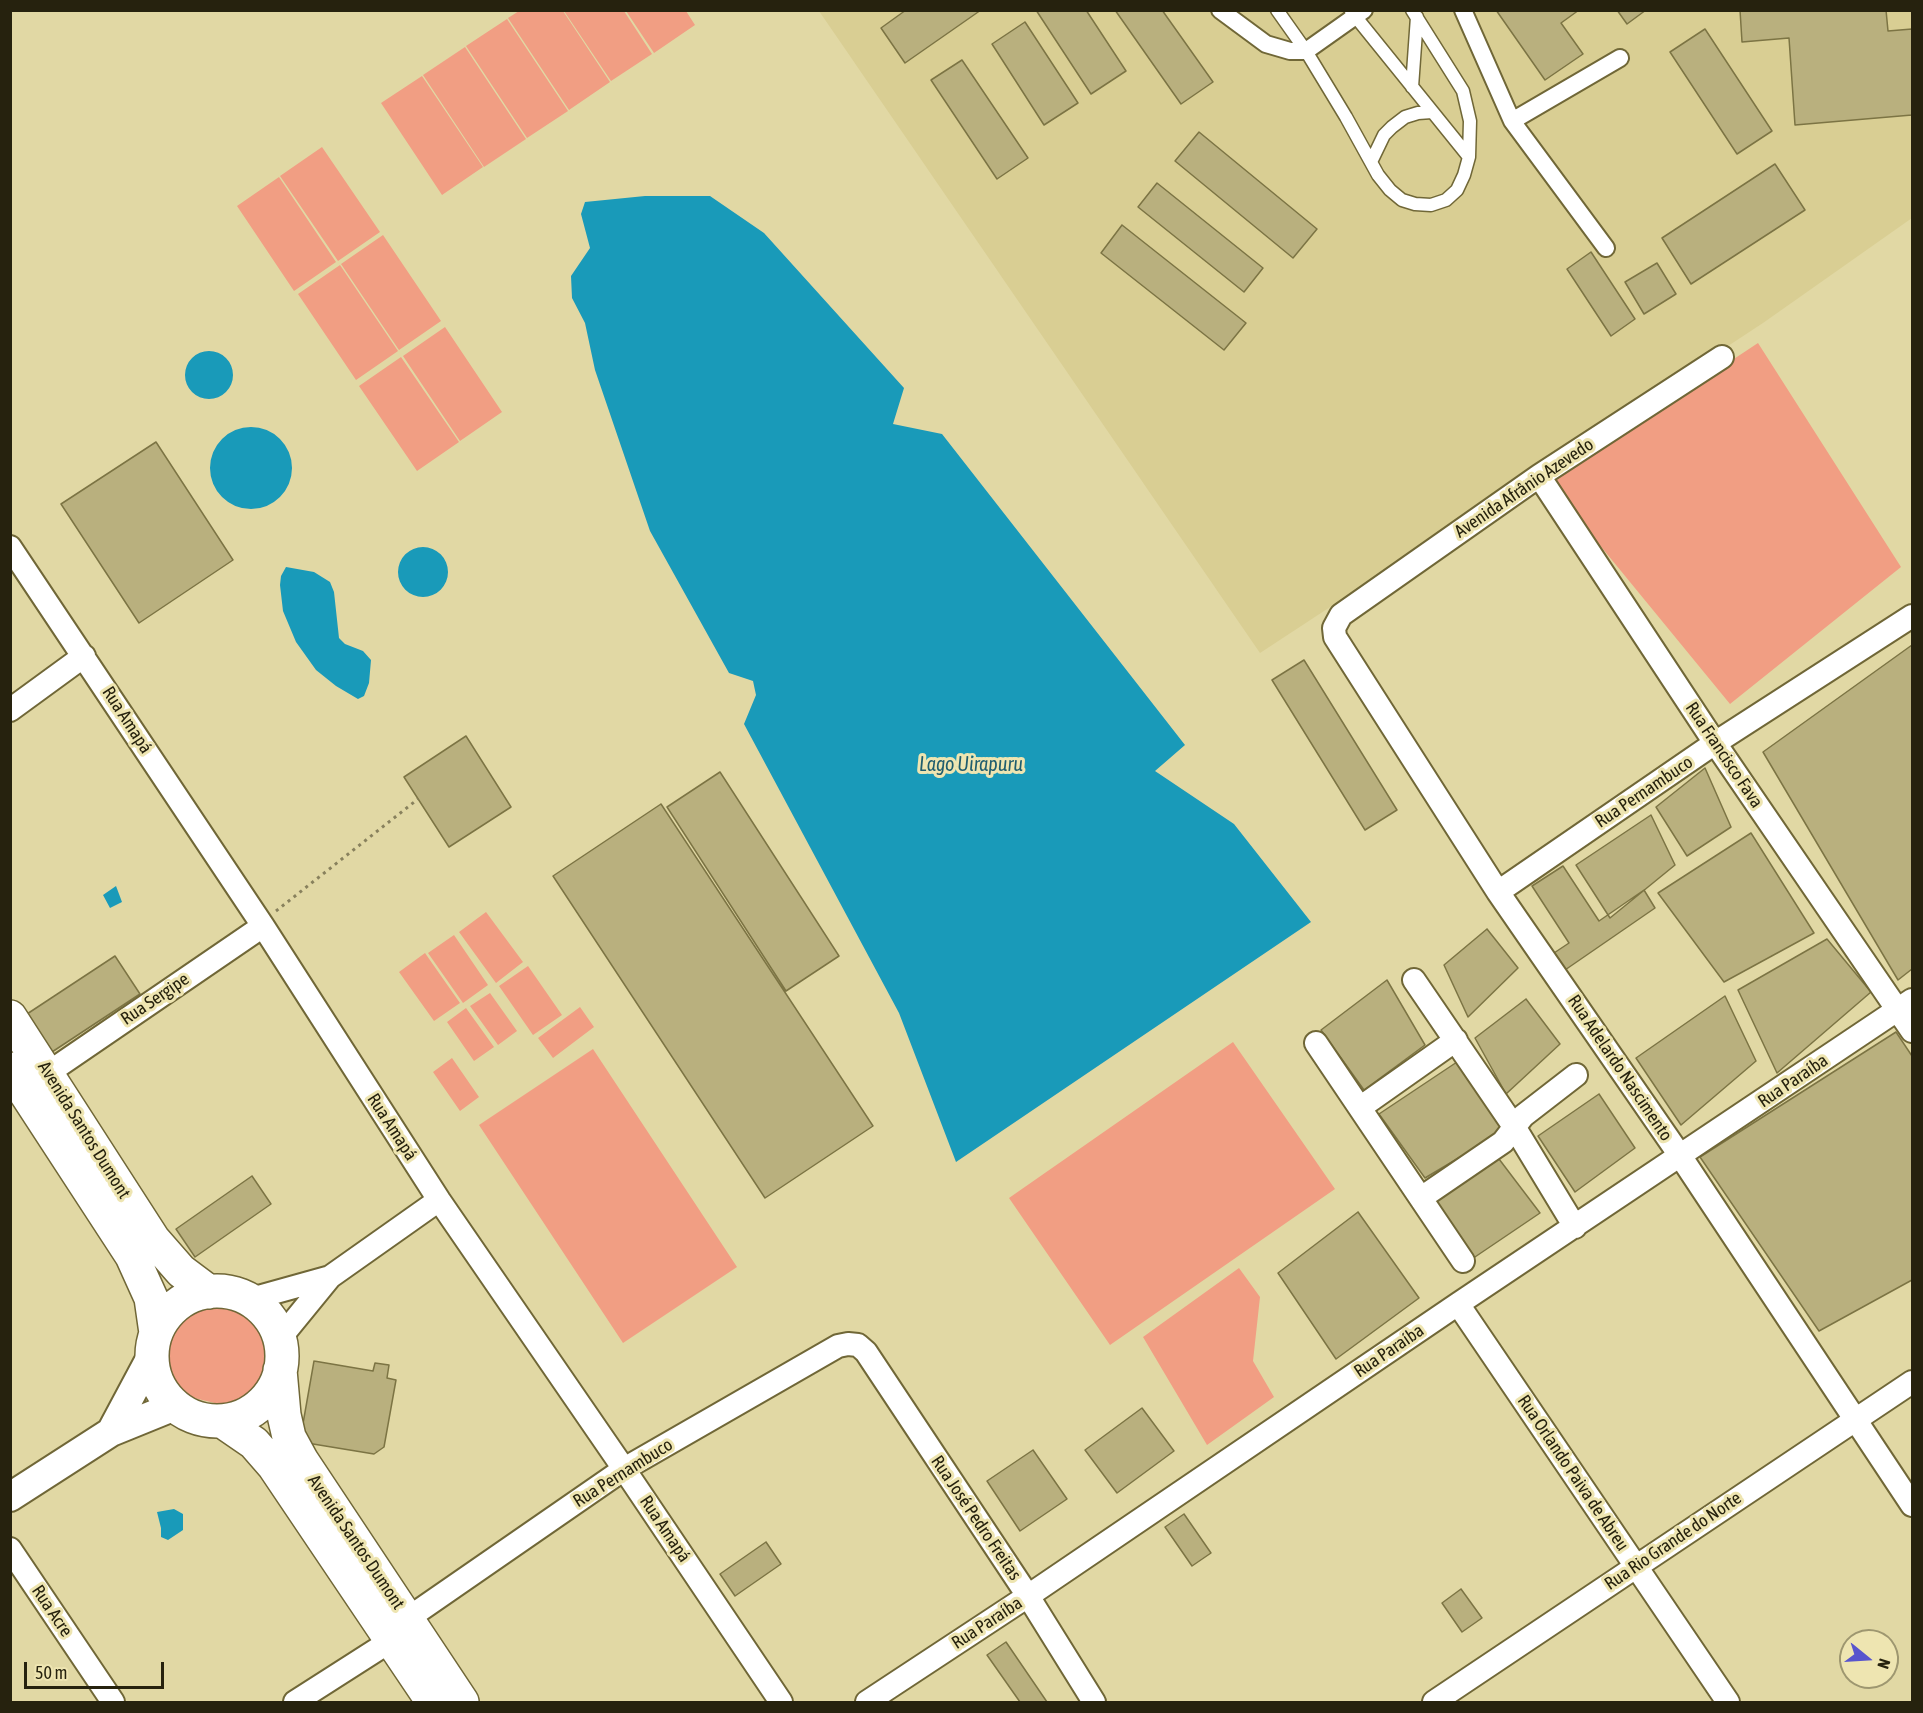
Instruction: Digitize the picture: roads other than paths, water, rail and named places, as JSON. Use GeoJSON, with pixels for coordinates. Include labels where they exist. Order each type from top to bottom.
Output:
{"type":"FeatureCollection","features":[{"type":"Feature","properties":{"kind":"main road","name":"Avenida Santos Dumont"},"geometry":{"type":"LineString","coordinates":[[10,1017],[24,1084],[132,1256],[151,1298],[153,1346],[161,1389],[175,1406],[187,1414],[222,1421],[242,1416],[259,1405],[272,1390],[280,1370]]}},
{"type":"Feature","properties":{"kind":"main road","name":"Avenida Santos Dumont"},"geometry":{"type":"LineString","coordinates":[[24,1084],[181,1271],[210,1292]]}},
{"type":"Feature","properties":{"kind":"main road","name":"Avenida Santos Dumont"},"geometry":{"type":"LineString","coordinates":[[153,1346],[165,1318],[177,1305],[192,1296],[210,1292],[231,1293],[251,1299]]}},
{"type":"Feature","properties":{"kind":"main road"},"geometry":{"type":"LineString","coordinates":[[251,1299],[267,1315],[281,1337]]}},
{"type":"Feature","properties":{"kind":"main road","name":"Avenida Santos Dumont"},"geometry":{"type":"LineString","coordinates":[[281,1337],[280,1370],[284,1415],[289,1437],[399,1629],[433,1702]]}},
{"type":"Feature","properties":{"kind":"main road","name":"Avenida Santos Dumont"},"geometry":{"type":"LineString","coordinates":[[222,1421],[254,1443],[274,1466],[399,1629],[462,1702]]}},
{"type":"Feature","properties":{"kind":"street"},"geometry":{"type":"LineString","coordinates":[[1220,10],[1266,44],[1290,51],[1305,51],[1357,13]]}},
{"type":"Feature","properties":{"kind":"street"},"geometry":{"type":"LineString","coordinates":[[1462,10],[1512,121],[1606,248]]}},
{"type":"Feature","properties":{"kind":"street"},"geometry":{"type":"LineString","coordinates":[[1512,121],[1620,58]]}},
{"type":"Feature","properties":{"kind":"street","name":"Avenida Afrânio Azevedo"},"geometry":{"type":"LineString","coordinates":[[1334,628],[1341,615],[1539,476],[1722,357]]}},
{"type":"Feature","properties":{"kind":"street","name":"Rua Francisco Fava"},"geometry":{"type":"LineString","coordinates":[[1539,476],[1715,743],[1905,1005],[1912,1031]]}},
{"type":"Feature","properties":{"kind":"street","name":"Rua Amapá"},"geometry":{"type":"LineString","coordinates":[[10,547],[263,926],[439,1200],[781,1702]]}},
{"type":"Feature","properties":{"kind":"street","name":"Rua Pernambuco"},"geometry":{"type":"LineString","coordinates":[[1498,892],[1715,743],[1912,616]]}},
{"type":"Feature","properties":{"kind":"street","name":"Rua Adelardo Nascimento"},"geometry":{"type":"LineString","coordinates":[[1334,628],[1338,644],[1498,892],[1680,1157],[1912,1505]]}},
{"type":"Feature","properties":{"kind":"street"},"geometry":{"type":"LineString","coordinates":[[10,710],[84,656]]}},
{"type":"Feature","properties":{"kind":"street","name":"Rua Sergipe"},"geometry":{"type":"LineString","coordinates":[[24,1084],[263,926]]}},
{"type":"Feature","properties":{"kind":"street"},"geometry":{"type":"LineString","coordinates":[[1414,980],[1515,1128],[1575,1227]]}},
{"type":"Feature","properties":{"kind":"street","name":"Rua Paraíba"},"geometry":{"type":"LineString","coordinates":[[867,1702],[1905,1005]]}},
{"type":"Feature","properties":{"kind":"street"},"geometry":{"type":"LineString","coordinates":[[1361,1107],[1456,1040]]}},
{"type":"Feature","properties":{"kind":"street"},"geometry":{"type":"LineString","coordinates":[[1316,1043],[1463,1261]]}},
{"type":"Feature","properties":{"kind":"street"},"geometry":{"type":"LineString","coordinates":[[1421,1198],[1488,1154],[1503,1142],[1523,1116],[1535,1105],[1576,1075]]}},
{"type":"Feature","properties":{"kind":"street"},"geometry":{"type":"LineString","coordinates":[[281,1337],[330,1277],[439,1200]]}},
{"type":"Feature","properties":{"kind":"street"},"geometry":{"type":"LineString","coordinates":[[251,1299],[330,1277]]}},
{"type":"Feature","properties":{"kind":"street","name":"Rua Orlando Paiva de Abreu"},"geometry":{"type":"LineString","coordinates":[[1458,1304],[1728,1702]]}},
{"type":"Feature","properties":{"kind":"street","name":"Rua Pernambuco"},"geometry":{"type":"LineString","coordinates":[[295,1702],[624,1469],[838,1346],[848,1344]]}},
{"type":"Feature","properties":{"kind":"street","name":"Rua José Pedro Freitas"},"geometry":{"type":"LineString","coordinates":[[848,1344],[858,1345],[866,1352],[1028,1596],[1094,1702]]}},
{"type":"Feature","properties":{"kind":"street"},"geometry":{"type":"LineString","coordinates":[[111,1432],[153,1346]]}},
{"type":"Feature","properties":{"kind":"street","name":"Rua Rio Grande do Norte"},"geometry":{"type":"LineString","coordinates":[[1434,1702],[1912,1382]]}},
{"type":"Feature","properties":{"kind":"street"},"geometry":{"type":"LineString","coordinates":[[10,1497],[111,1432],[175,1406]]}},
{"type":"Feature","properties":{"kind":"street","name":"Rua Acre"},"geometry":{"type":"LineString","coordinates":[[10,1549],[113,1702]]}},
{"type":"Feature","properties":{"kind":"lane"},"geometry":{"type":"LineString","coordinates":[[1277,10],[1305,51],[1390,190],[1402,200],[1431,205],[1446,200],[1457,189],[1469,157],[1470,121],[1463,91],[1414,14]]}},
{"type":"Feature","properties":{"kind":"lane"},"geometry":{"type":"LineString","coordinates":[[1357,13],[1412,87],[1469,157]]}},
{"type":"Feature","properties":{"kind":"lane"},"geometry":{"type":"LineString","coordinates":[[1412,87],[1414,14]]}},
{"type":"Feature","properties":{"kind":"lane"},"geometry":{"type":"LineString","coordinates":[[1371,162],[1384,135],[1392,127],[1405,117],[1432,112]]}},
{"type":"Feature","properties":{"kind":"water","name":"Lago Uirapuru"},"geometry":{"type":"Polygon","coordinates":[[[645,196],[710,196],[764,233],[904,388],[893,424],[942,434],[1185,745],[1155,771],[1234,824],[1311,922],[956,1162],[899,1013],[744,724],[756,695],[753,681],[729,673],[650,531],[595,370],[585,323],[572,298],[571,276],[590,248],[581,214],[585,202],[645,196]]]}},
{"type":"Feature","properties":{"kind":"water"},"geometry":{"type":"Polygon","coordinates":[[[204,351],[214,351],[226,358],[233,370],[233,380],[226,392],[214,399],[204,399],[189,388],[185,380],[185,370],[196,355],[204,351]]]}},
{"type":"Feature","properties":{"kind":"water"},"geometry":{"type":"Polygon","coordinates":[[[243,427],[259,427],[274,434],[285,445],[292,460],[289,484],[280,497],[259,509],[243,509],[228,502],[217,491],[210,476],[210,460],[217,445],[228,434],[243,427]]]}},
{"type":"Feature","properties":{"kind":"water"},"geometry":{"type":"Polygon","coordinates":[[[423,547],[432,549],[443,558],[448,572],[446,581],[437,592],[423,597],[414,595],[403,586],[398,572],[400,563],[409,552],[423,547]]]}},
{"type":"Feature","properties":{"kind":"water"},"geometry":{"type":"Polygon","coordinates":[[[286,567],[314,572],[330,582],[334,592],[339,638],[345,644],[363,651],[371,660],[369,683],[364,696],[358,699],[336,686],[316,670],[296,642],[283,611],[280,585],[281,576],[286,567]]]}},
{"type":"Feature","properties":{"kind":"water"},"geometry":{"type":"Polygon","coordinates":[[[116,886],[122,902],[110,908],[103,895],[116,886]]]}},
{"type":"Feature","properties":{"kind":"water"},"geometry":{"type":"Polygon","coordinates":[[[174,1509],[183,1514],[183,1530],[168,1540],[161,1537],[157,1512],[174,1509]]]}}]}
